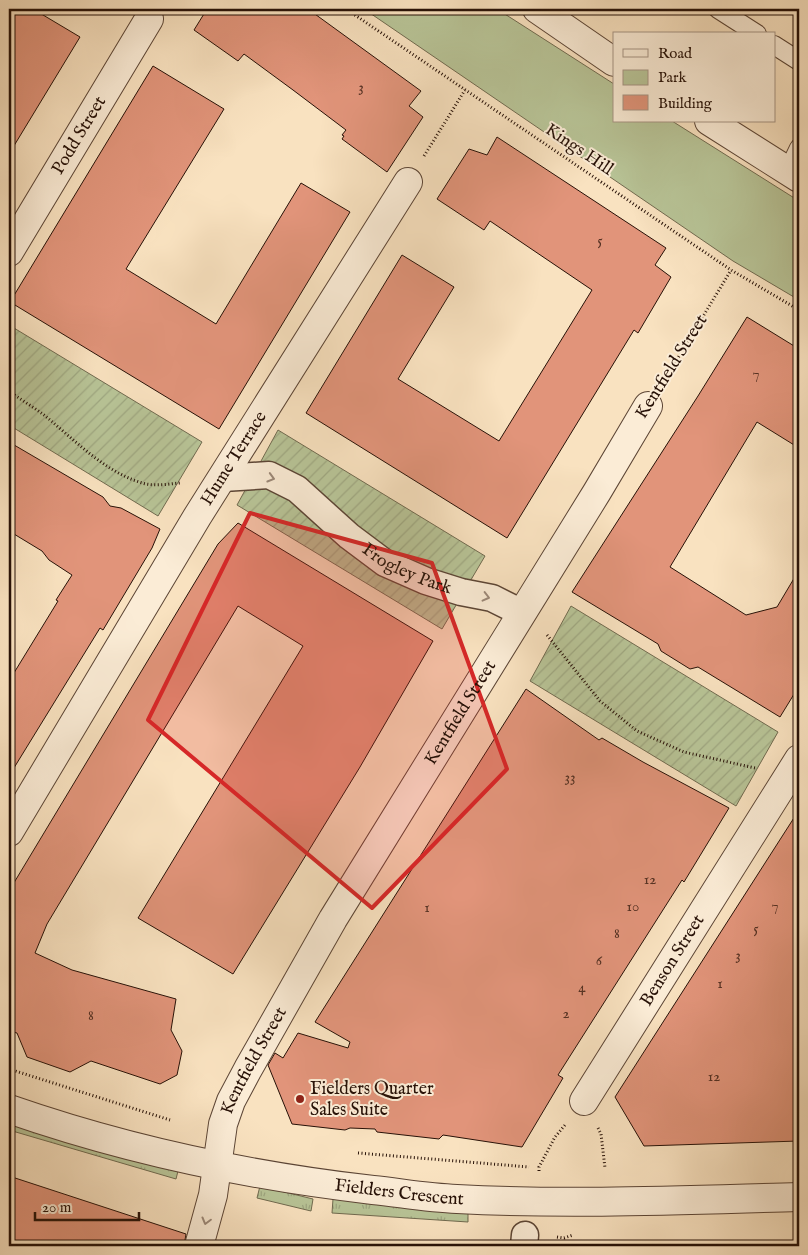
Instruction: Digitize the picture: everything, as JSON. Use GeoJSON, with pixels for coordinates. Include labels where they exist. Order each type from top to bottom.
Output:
{"type":"FeatureCollection","features":[{"type":"Feature","properties":{"kind":"street"},"geometry":{"type":"LineString","coordinates":[[537,9],[613,61]]}},
{"type":"Feature","properties":{"kind":"street","name":"Podd Street"},"geometry":{"type":"LineString","coordinates":[[9,252],[143,14]]}},
{"type":"Feature","properties":{"kind":"street"},"geometry":{"type":"LineString","coordinates":[[710,122],[795,166]]}},
{"type":"Feature","properties":{"kind":"street","name":"Hume Terrace"},"geometry":{"type":"LineString","coordinates":[[9,832],[197,517],[408,182]]}},
{"type":"Feature","properties":{"kind":"street","name":"Kentfield Street"},"geometry":{"type":"LineString","coordinates":[[199,1246],[213,1195],[224,1124],[231,1101],[248,1069],[328,927],[648,406]]}},
{"type":"Feature","properties":{"kind":"street","name":"Frogley Park"},"geometry":{"type":"LineString","coordinates":[[223,478],[269,475],[297,489],[349,536],[385,563],[426,581],[461,592],[492,598],[522,613]]}},
{"type":"Feature","properties":{"kind":"street","name":"Benson Street"},"geometry":{"type":"LineString","coordinates":[[584,1101],[797,768]]}},
{"type":"Feature","properties":{"kind":"street","name":"Fielders Crescent"},"geometry":{"type":"LineString","coordinates":[[9,1109],[130,1145],[217,1166],[325,1184],[455,1199],[614,1203],[799,1197]]}},
{"type":"Feature","properties":{"kind":"lane"},"geometry":{"type":"LineString","coordinates":[[718,9],[754,32]]}},
{"type":"Feature","properties":{"kind":"lane"},"geometry":{"type":"LineString","coordinates":[[776,46],[799,61]]}},
{"type":"Feature","properties":{"kind":"path","name":"Kings Hill"},"geometry":{"type":"LineString","coordinates":[[346,9],[731,270],[799,310]]}},
{"type":"Feature","properties":{"kind":"path"},"geometry":{"type":"LineString","coordinates":[[408,182],[465,90]]}},
{"type":"Feature","properties":{"kind":"path","name":"Kentfield Street"},"geometry":{"type":"LineString","coordinates":[[648,406],[731,270]]}},
{"type":"Feature","properties":{"kind":"path"},"geometry":{"type":"LineString","coordinates":[[9,391],[44,416],[93,457],[122,474],[145,484],[157,485],[223,478]]}},
{"type":"Feature","properties":{"kind":"path"},"geometry":{"type":"LineString","coordinates":[[522,613],[544,632],[600,701],[637,731],[684,752],[750,767],[797,768]]}},
{"type":"Feature","properties":{"kind":"path"},"geometry":{"type":"LineString","coordinates":[[9,1069],[222,1135]]}},
{"type":"Feature","properties":{"kind":"path"},"geometry":{"type":"LineString","coordinates":[[538,1168],[555,1136],[584,1101],[601,1134],[605,1168]]}},
{"type":"Feature","properties":{"kind":"path","name":"Fielders Crescent"},"geometry":{"type":"LineString","coordinates":[[356,1153],[510,1166]]}},
{"type":"Feature","properties":{"kind":"highlighted area"},"geometry":{"type":"Polygon","coordinates":[[[250,513],[432,563],[507,769],[372,908],[148,720],[250,513]]]}},
{"type":"Feature","properties":{"kind":"green space"},"geometry":{"type":"Polygon","coordinates":[[[364,9],[497,9],[613,83],[613,122],[674,122],[799,201],[799,300],[733,261],[364,9]]]}},
{"type":"Feature","properties":{"kind":"green space"},"geometry":{"type":"Polygon","coordinates":[[[9,325],[202,442],[158,516],[9,425],[9,325]]]}},
{"type":"Feature","properties":{"kind":"green space"},"geometry":{"type":"Polygon","coordinates":[[[278,430],[485,556],[442,629],[237,505],[278,430]]]}},
{"type":"Feature","properties":{"kind":"green space"},"geometry":{"type":"Polygon","coordinates":[[[571,606],[778,732],[736,806],[530,681],[571,606]]]}},
{"type":"Feature","properties":{"kind":"green space"},"geometry":{"type":"Polygon","coordinates":[[[9,1121],[178,1171],[176,1179],[9,1130],[9,1121]]]}},
{"type":"Feature","properties":{"kind":"green space"},"geometry":{"type":"Polygon","coordinates":[[[260,1186],[313,1199],[311,1211],[257,1198],[260,1186]]]}},
{"type":"Feature","properties":{"kind":"green space"},"geometry":{"type":"Polygon","coordinates":[[[333,1199],[468,1208],[468,1222],[332,1213],[333,1199]]]}},
{"type":"Feature","properties":{"kind":"building"},"geometry":{"type":"Polygon","coordinates":[[[9,9],[33,9],[80,37],[9,154],[9,9]]]}},
{"type":"Feature","properties":{"kind":"building"},"geometry":{"type":"Polygon","coordinates":[[[207,9],[308,9],[421,91],[409,106],[423,117],[387,172],[342,139],[344,136],[342,135],[346,130],[293,90],[244,54],[238,61],[194,30],[207,9]]]}},
{"type":"Feature","properties":{"kind":"building"},"geometry":{"type":"Polygon","coordinates":[[[153,66],[224,109],[126,269],[216,324],[301,183],[350,212],[219,429],[10,302],[153,66]]]}},
{"type":"Feature","properties":{"kind":"building"},"geometry":{"type":"Polygon","coordinates":[[[497,137],[666,248],[655,265],[671,277],[638,333],[634,330],[507,538],[306,413],[402,255],[454,287],[398,379],[499,441],[592,290],[490,221],[484,230],[437,199],[469,149],[487,155],[497,137]]]}},
{"type":"Feature","properties":{"kind":"building"},"geometry":{"type":"Polygon","coordinates":[[[747,317],[799,349],[799,448],[757,422],[670,567],[746,615],[777,607],[799,570],[799,686],[780,717],[698,667],[690,669],[661,651],[658,644],[572,592],[747,317]]]}},
{"type":"Feature","properties":{"kind":"building"},"geometry":{"type":"Polygon","coordinates":[[[9,442],[103,497],[110,506],[121,508],[160,529],[152,548],[103,630],[100,628],[9,776],[9,681],[72,575],[49,560],[42,551],[9,531],[9,442]]]}},
{"type":"Feature","properties":{"kind":"building"},"geometry":{"type":"Polygon","coordinates":[[[238,523],[433,641],[360,767],[233,974],[138,918],[303,646],[238,606],[47,924],[35,953],[72,970],[176,999],[171,1030],[182,1051],[177,1075],[160,1084],[91,1061],[70,1072],[27,1057],[17,1033],[9,1031],[9,891],[218,544],[238,523]]]}},
{"type":"Feature","properties":{"kind":"building"},"geometry":{"type":"Polygon","coordinates":[[[526,689],[599,740],[602,738],[729,808],[684,882],[682,880],[558,1075],[563,1078],[522,1147],[443,1135],[439,1139],[377,1132],[375,1129],[350,1128],[345,1130],[292,1124],[268,1065],[275,1053],[283,1058],[298,1033],[348,1048],[350,1042],[315,1022],[526,689]]]}},
{"type":"Feature","properties":{"kind":"building"},"geometry":{"type":"Polygon","coordinates":[[[799,810],[799,1141],[644,1146],[615,1097],[799,810]]]}},
{"type":"Feature","properties":{"kind":"building"},"geometry":{"type":"Polygon","coordinates":[[[9,1176],[186,1234],[184,1246],[9,1246],[9,1176]]]}},
{"type":"Feature","properties":{"kind":"place","name":"Fielders Quarter Sales Suite"},"geometry":{"type":"Point","coordinates":[300,1099]}}]}
